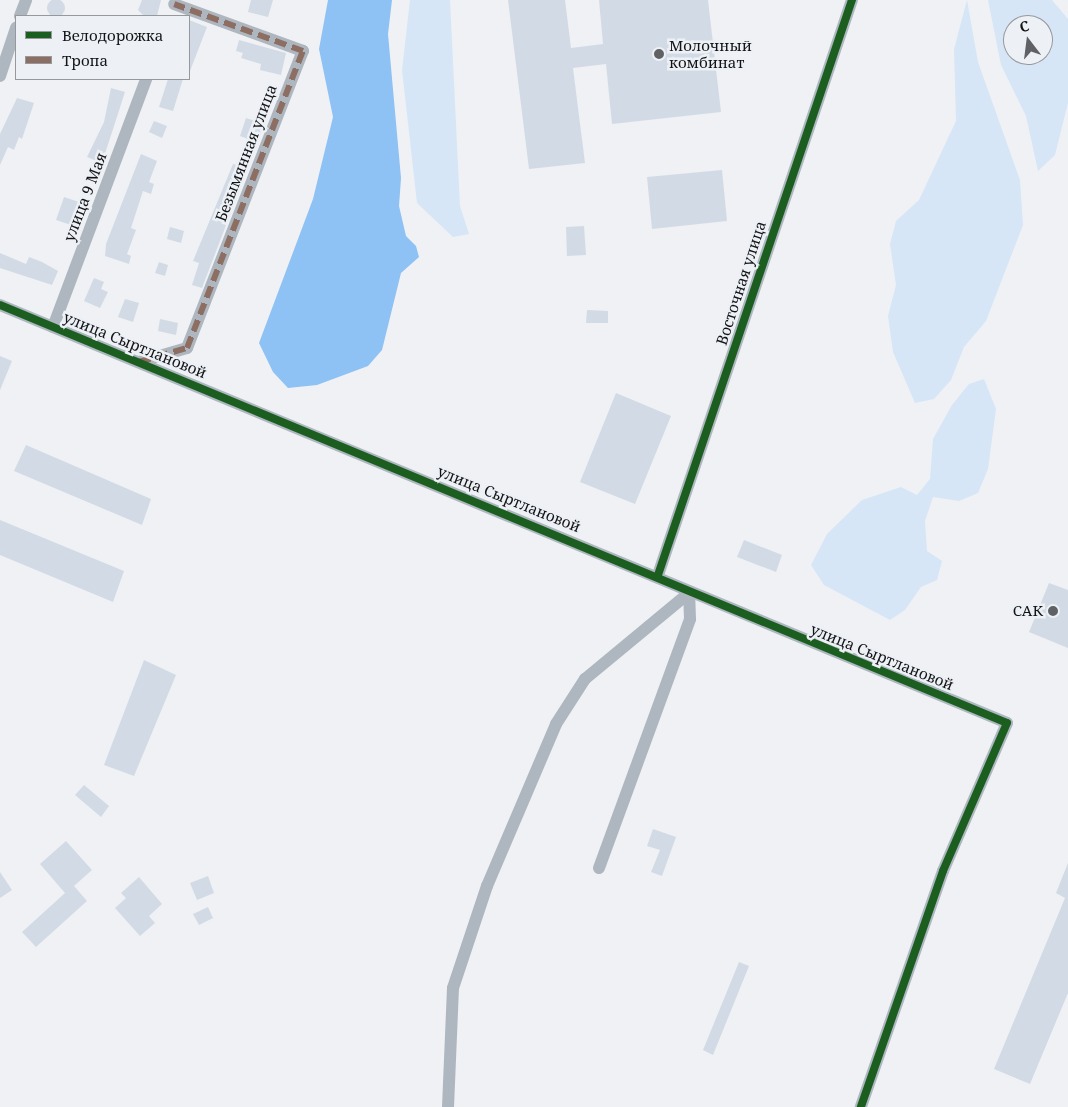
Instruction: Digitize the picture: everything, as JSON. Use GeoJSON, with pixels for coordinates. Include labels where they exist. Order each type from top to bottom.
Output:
{"type":"FeatureCollection","features":[{"type":"Feature","properties":{"kind":"street"},"geometry":{"type":"LineString","coordinates":[[20,15],[26,0]]}},
{"type":"Feature","properties":{"kind":"street","name":"Восточная улица"},"geometry":{"type":"LineString","coordinates":[[658,575],[852,0]]}},
{"type":"Feature","properties":{"kind":"street","name":"Безымянная улица"},"geometry":{"type":"LineString","coordinates":[[139,362],[187,348],[303,51],[173,7]]}},
{"type":"Feature","properties":{"kind":"street"},"geometry":{"type":"LineString","coordinates":[[0,76],[15,31]]}},
{"type":"Feature","properties":{"kind":"street","name":"улица 9 Мая"},"geometry":{"type":"LineString","coordinates":[[53,326],[146,80]]}},
{"type":"Feature","properties":{"kind":"street","name":"улица Сыртлановой"},"geometry":{"type":"LineString","coordinates":[[0,305],[658,575],[689,593],[1006,722],[943,870],[861,1107]]}},
{"type":"Feature","properties":{"kind":"street"},"geometry":{"type":"LineString","coordinates":[[599,868],[690,619],[689,593]]}},
{"type":"Feature","properties":{"kind":"street"},"geometry":{"type":"LineString","coordinates":[[448,1107],[453,988],[487,886],[556,724],[585,679],[689,593]]}},
{"type":"Feature","properties":{"kind":"shaded area"},"geometry":{"type":"Polygon","coordinates":[[[410,0],[450,0],[460,206],[469,234],[453,237],[417,203],[402,70],[410,0]]]}},
{"type":"Feature","properties":{"kind":"shaded area"},"geometry":{"type":"Polygon","coordinates":[[[967,0],[978,62],[1020,180],[1023,225],[986,321],[964,347],[951,380],[934,399],[915,403],[893,352],[888,316],[896,285],[890,244],[896,221],[919,200],[956,121],[954,49],[967,0]]]}},
{"type":"Feature","properties":{"kind":"shaded area"},"geometry":{"type":"Polygon","coordinates":[[[988,0],[1052,0],[1068,19],[1068,103],[1055,155],[1038,171],[1026,116],[1001,65],[988,0]]]}},
{"type":"Feature","properties":{"kind":"shaded area"},"geometry":{"type":"Polygon","coordinates":[[[984,379],[996,409],[988,469],[978,493],[959,501],[933,497],[925,521],[927,551],[942,561],[937,580],[921,587],[905,610],[890,620],[824,585],[811,565],[827,534],[862,500],[901,487],[917,495],[930,479],[933,439],[952,405],[969,384],[984,379]]]}},
{"type":"Feature","properties":{"kind":"water"},"geometry":{"type":"Polygon","coordinates":[[[328,0],[392,0],[388,34],[401,178],[399,206],[406,236],[416,246],[419,257],[401,273],[382,350],[368,366],[317,385],[288,388],[273,372],[259,343],[313,199],[333,117],[319,49],[328,0]]]}},
{"type":"Feature","properties":{"kind":"building"},"geometry":{"type":"Polygon","coordinates":[[[56,-1],[64,5],[64,11],[60,15],[52,15],[47,8],[50,2],[56,-1]]]}},
{"type":"Feature","properties":{"kind":"building"},"geometry":{"type":"Polygon","coordinates":[[[142,0],[161,0],[157,15],[143,15],[138,10],[142,0]]]}},
{"type":"Feature","properties":{"kind":"building"},"geometry":{"type":"Polygon","coordinates":[[[251,0],[273,0],[268,17],[248,12],[251,0]]]}},
{"type":"Feature","properties":{"kind":"building"},"geometry":{"type":"Polygon","coordinates":[[[508,0],[565,0],[571,48],[603,44],[599,0],[708,0],[721,112],[612,124],[606,64],[573,68],[585,163],[529,169],[508,0]]]}},
{"type":"Feature","properties":{"kind":"building"},"geometry":{"type":"Polygon","coordinates":[[[190,20],[207,27],[190,71],[190,20]]]}},
{"type":"Feature","properties":{"kind":"building"},"geometry":{"type":"Polygon","coordinates":[[[239,40],[286,53],[281,75],[260,70],[261,64],[241,58],[243,53],[236,51],[239,40]]]}},
{"type":"Feature","properties":{"kind":"building"},"geometry":{"type":"Polygon","coordinates":[[[168,80],[183,80],[173,111],[159,107],[168,80]]]}},
{"type":"Feature","properties":{"kind":"building"},"geometry":{"type":"Polygon","coordinates":[[[111,88],[125,92],[102,163],[87,157],[104,122],[111,88]]]}},
{"type":"Feature","properties":{"kind":"building"},"geometry":{"type":"Polygon","coordinates":[[[17,98],[34,103],[22,139],[19,137],[14,150],[8,147],[0,165],[0,134],[17,98]]]}},
{"type":"Feature","properties":{"kind":"building"},"geometry":{"type":"Polygon","coordinates":[[[246,118],[264,124],[257,142],[240,136],[246,118]]]}},
{"type":"Feature","properties":{"kind":"building"},"geometry":{"type":"Polygon","coordinates":[[[154,121],[167,126],[162,138],[149,132],[154,121]]]}},
{"type":"Feature","properties":{"kind":"building"},"geometry":{"type":"Polygon","coordinates":[[[141,154],[157,161],[149,182],[154,184],[151,194],[143,191],[131,228],[136,230],[127,254],[131,256],[129,264],[105,256],[106,244],[141,154]]]}},
{"type":"Feature","properties":{"kind":"building"},"geometry":{"type":"Polygon","coordinates":[[[233,164],[248,168],[202,288],[192,285],[199,263],[193,261],[233,164]]]}},
{"type":"Feature","properties":{"kind":"building"},"geometry":{"type":"Polygon","coordinates":[[[722,170],[727,221],[652,229],[647,177],[722,170]]]}},
{"type":"Feature","properties":{"kind":"building"},"geometry":{"type":"Polygon","coordinates":[[[64,197],[85,204],[77,227],[56,220],[64,197]]]}},
{"type":"Feature","properties":{"kind":"building"},"geometry":{"type":"Polygon","coordinates":[[[584,226],[586,255],[567,256],[566,227],[584,226]]]}},
{"type":"Feature","properties":{"kind":"building"},"geometry":{"type":"Polygon","coordinates":[[[170,227],[184,231],[181,243],[167,239],[170,227]]]}},
{"type":"Feature","properties":{"kind":"building"},"geometry":{"type":"Polygon","coordinates":[[[0,253],[26,264],[29,257],[58,271],[52,285],[0,268],[0,253]]]}},
{"type":"Feature","properties":{"kind":"building"},"geometry":{"type":"Polygon","coordinates":[[[159,262],[168,265],[165,276],[155,273],[159,262]]]}},
{"type":"Feature","properties":{"kind":"building"},"geometry":{"type":"Polygon","coordinates":[[[94,278],[104,282],[101,289],[108,292],[100,308],[84,301],[94,278]]]}},
{"type":"Feature","properties":{"kind":"building"},"geometry":{"type":"Polygon","coordinates":[[[125,299],[139,303],[133,322],[118,317],[125,299]]]}},
{"type":"Feature","properties":{"kind":"building"},"geometry":{"type":"Polygon","coordinates":[[[587,310],[608,311],[608,323],[586,323],[587,310]]]}},
{"type":"Feature","properties":{"kind":"building"},"geometry":{"type":"Polygon","coordinates":[[[160,319],[178,323],[176,335],[158,331],[160,319]]]}},
{"type":"Feature","properties":{"kind":"building"},"geometry":{"type":"Polygon","coordinates":[[[0,356],[12,361],[0,390],[0,356]]]}},
{"type":"Feature","properties":{"kind":"building"},"geometry":{"type":"Polygon","coordinates":[[[616,393],[671,416],[635,504],[580,482],[616,393]]]}},
{"type":"Feature","properties":{"kind":"building"},"geometry":{"type":"Polygon","coordinates":[[[26,445],[151,499],[142,525],[14,471],[26,445]]]}},
{"type":"Feature","properties":{"kind":"building"},"geometry":{"type":"Polygon","coordinates":[[[0,520],[124,571],[113,602],[0,555],[0,520]]]}},
{"type":"Feature","properties":{"kind":"building"},"geometry":{"type":"Polygon","coordinates":[[[744,540],[782,555],[776,572],[737,557],[744,540]]]}},
{"type":"Feature","properties":{"kind":"building","name":"САК"},"geometry":{"type":"Polygon","coordinates":[[[1049,583],[1068,590],[1068,648],[1029,632],[1049,583]]]}},
{"type":"Feature","properties":{"kind":"building"},"geometry":{"type":"Polygon","coordinates":[[[144,660],[176,675],[134,776],[104,765],[144,660]]]}},
{"type":"Feature","properties":{"kind":"building"},"geometry":{"type":"Polygon","coordinates":[[[84,785],[109,806],[101,817],[75,795],[84,785]]]}},
{"type":"Feature","properties":{"kind":"building"},"geometry":{"type":"Polygon","coordinates":[[[653,829],[676,837],[662,876],[651,872],[660,850],[647,846],[653,829]]]}},
{"type":"Feature","properties":{"kind":"building"},"geometry":{"type":"Polygon","coordinates":[[[66,841],[92,870],[74,886],[87,901],[36,947],[22,932],[65,893],[40,864],[66,841]]]}},
{"type":"Feature","properties":{"kind":"building"},"geometry":{"type":"Polygon","coordinates":[[[1068,863],[1068,993],[1030,1084],[994,1069],[1065,898],[1056,893],[1068,863]]]}},
{"type":"Feature","properties":{"kind":"building"},"geometry":{"type":"Polygon","coordinates":[[[0,872],[12,890],[0,898],[0,872]]]}},
{"type":"Feature","properties":{"kind":"building"},"geometry":{"type":"Polygon","coordinates":[[[208,876],[214,893],[197,900],[190,883],[208,876]]]}},
{"type":"Feature","properties":{"kind":"building"},"geometry":{"type":"Polygon","coordinates":[[[139,877],[162,904],[149,916],[155,923],[140,936],[115,908],[126,898],[121,893],[139,877]]]}},
{"type":"Feature","properties":{"kind":"building"},"geometry":{"type":"Polygon","coordinates":[[[208,907],[213,918],[199,925],[193,914],[208,907]]]}},
{"type":"Feature","properties":{"kind":"building"},"geometry":{"type":"Polygon","coordinates":[[[739,962],[749,966],[713,1055],[703,1050],[739,962]]]}},
{"type":"Feature","properties":{"kind":"marked path"},"geometry":{"type":"LineString","coordinates":[[139,362],[187,348],[303,51],[174,4]]}},
{"type":"Feature","properties":{"kind":"cycle path"},"geometry":{"type":"LineString","coordinates":[[658,575],[852,0]]}},
{"type":"Feature","properties":{"kind":"cycle path"},"geometry":{"type":"LineString","coordinates":[[0,305],[1007,723],[943,871],[861,1107]]}},
{"type":"Feature","properties":{"kind":"place","name":"Молочный комбинат"},"geometry":{"type":"Point","coordinates":[659,54]}},
{"type":"Feature","properties":{"kind":"place","name":"САК"},"geometry":{"type":"Point","coordinates":[1053,611]}}]}
